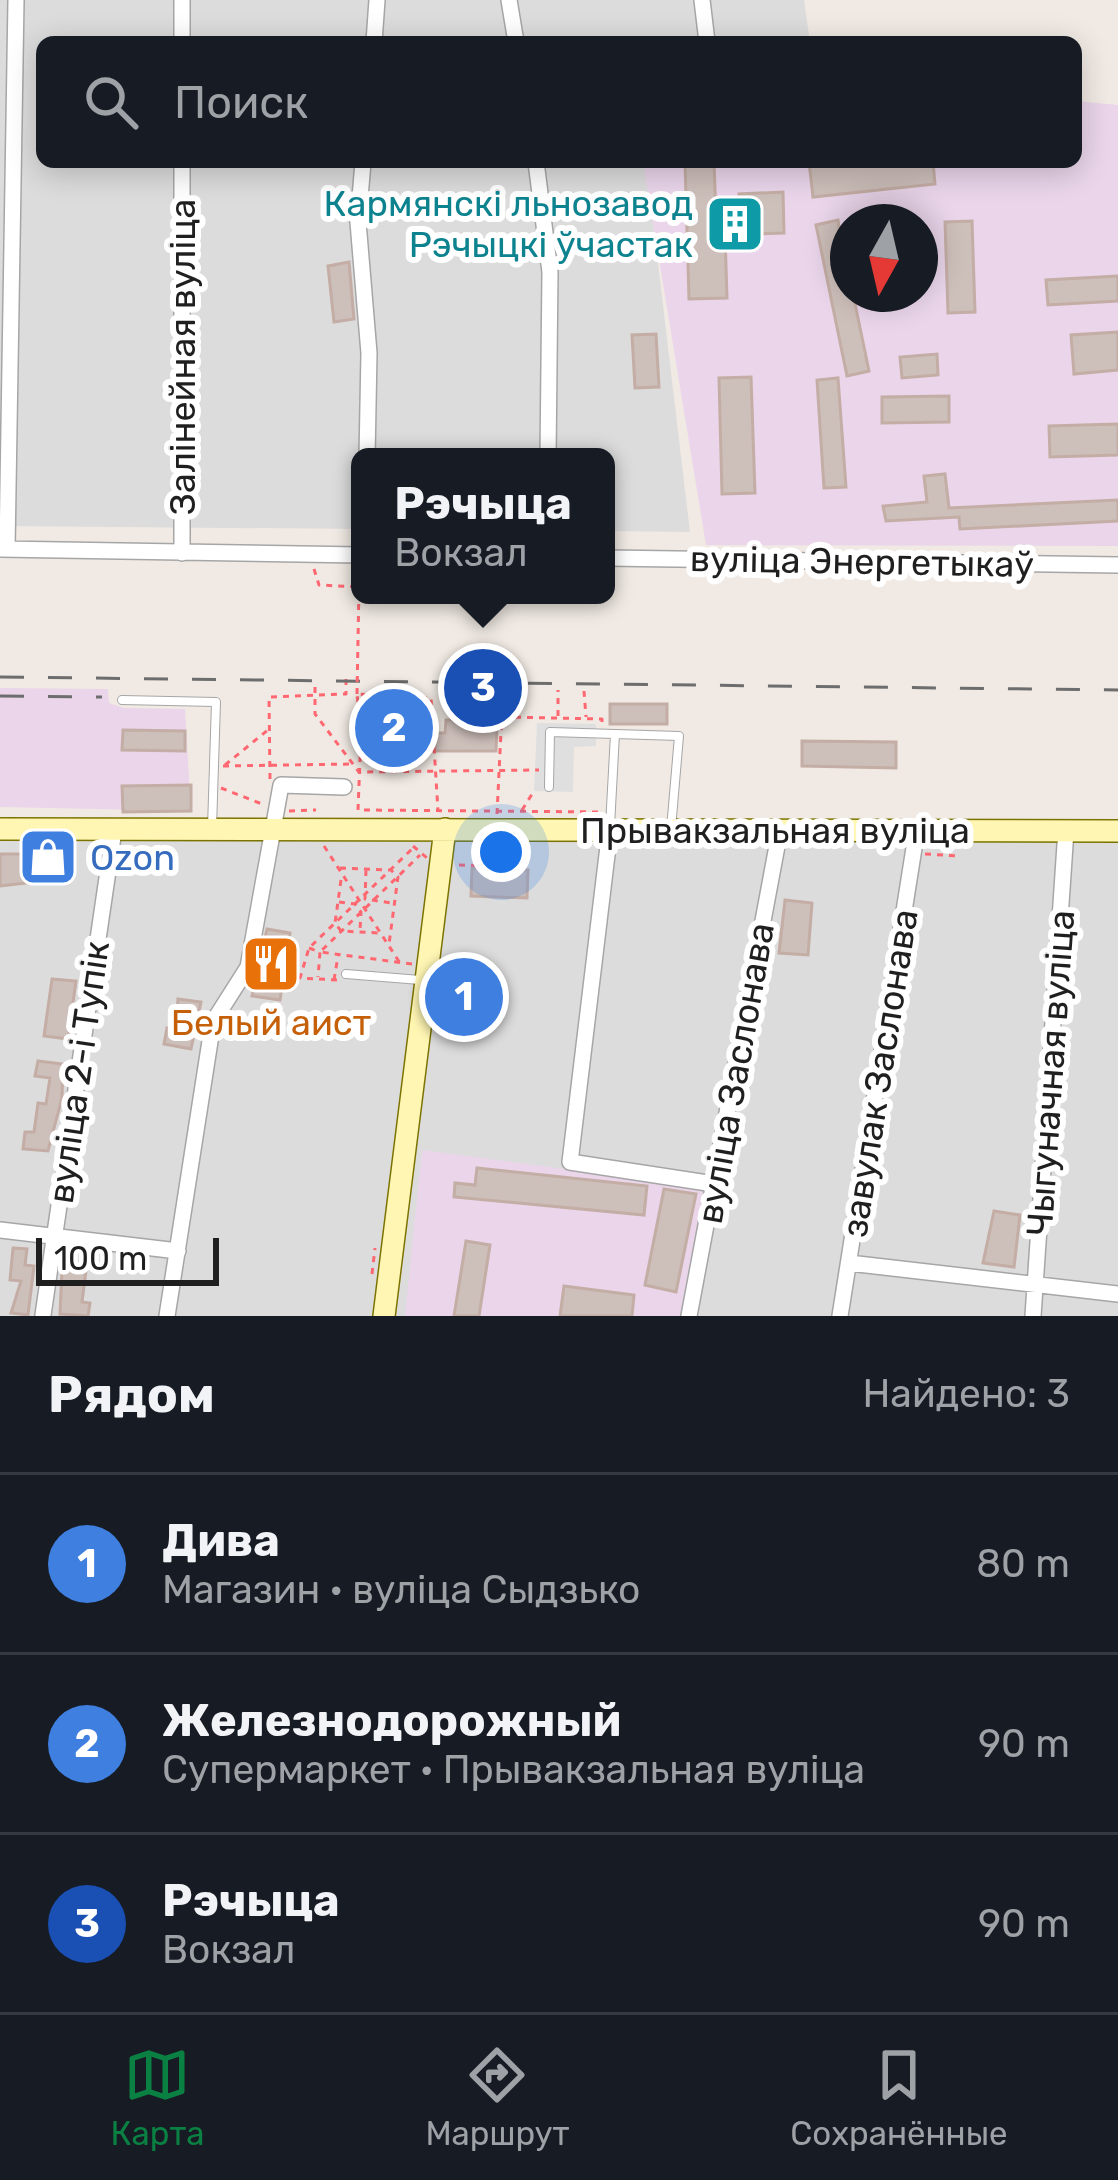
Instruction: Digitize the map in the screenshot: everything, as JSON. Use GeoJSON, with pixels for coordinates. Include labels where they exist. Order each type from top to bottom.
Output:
{"type":"FeatureCollection","features":[{"type":"Feature","properties":{"kind":"main road","name":"Прывакзальная вуліца"},"geometry":{"type":"LineString","coordinates":[[0,829],[212,830],[266,821],[414,830],[441,820],[497,820],[610,821],[671,830],[1118,831]]}},
{"type":"Feature","properties":{"kind":"main road"},"geometry":{"type":"LineString","coordinates":[[384,1316],[422,981],[443,866],[441,820]]}},
{"type":"Feature","properties":{"kind":"street"},"geometry":{"type":"LineString","coordinates":[[16,0],[8,16],[4,549],[351,556]]}},
{"type":"Feature","properties":{"kind":"street"},"geometry":{"type":"LineString","coordinates":[[182,0],[182,36]]}},
{"type":"Feature","properties":{"kind":"street"},"geometry":{"type":"LineString","coordinates":[[374,36],[377,0]]}},
{"type":"Feature","properties":{"kind":"street"},"geometry":{"type":"LineString","coordinates":[[509,0],[515,36]]}},
{"type":"Feature","properties":{"kind":"street"},"geometry":{"type":"LineString","coordinates":[[702,0],[706,36]]}},
{"type":"Feature","properties":{"kind":"street","name":"Залінейная вуліца"},"geometry":{"type":"LineString","coordinates":[[182,168],[182,553]]}},
{"type":"Feature","properties":{"kind":"street"},"geometry":{"type":"LineString","coordinates":[[362,168],[358,222],[369,353],[367,448]]}},
{"type":"Feature","properties":{"kind":"street"},"geometry":{"type":"LineString","coordinates":[[537,168],[550,272],[548,448]]}},
{"type":"Feature","properties":{"kind":"street","name":"вуліца Энергетыкаў"},"geometry":{"type":"LineString","coordinates":[[615,558],[1118,565]]}},
{"type":"Feature","properties":{"kind":"street"},"geometry":{"type":"LineString","coordinates":[[167,1316],[213,1022],[248,967],[266,821],[281,785],[344,787]]}},
{"type":"Feature","properties":{"kind":"street"},"geometry":{"type":"LineString","coordinates":[[610,821],[570,1162],[714,1184]]}},
{"type":"Feature","properties":{"kind":"street","name":"завулак Заслонава"},"geometry":{"type":"LineString","coordinates":[[840,1316],[917,829]]}},
{"type":"Feature","properties":{"kind":"street","name":"вуліца 2-і Тупік"},"geometry":{"type":"LineString","coordinates":[[43,1315],[114,830]]}},
{"type":"Feature","properties":{"kind":"street","name":"вуліца Заслонава"},"geometry":{"type":"LineString","coordinates":[[689,1316],[779,830]]}},
{"type":"Feature","properties":{"kind":"street","name":"Чыгуначная вуліца"},"geometry":{"type":"LineString","coordinates":[[1033,1316],[1066,830]]}},
{"type":"Feature","properties":{"kind":"street"},"geometry":{"type":"LineString","coordinates":[[0,1230],[178,1251]]}},
{"type":"Feature","properties":{"kind":"street"},"geometry":{"type":"LineString","coordinates":[[849,1263],[1118,1294]]}},
{"type":"Feature","properties":{"kind":"lane"},"geometry":{"type":"LineString","coordinates":[[122,700],[216,702],[219,766],[212,830]]}},
{"type":"Feature","properties":{"kind":"lane"},"geometry":{"type":"LineString","coordinates":[[549,787],[550,732],[679,736],[671,830]]}},
{"type":"Feature","properties":{"kind":"lane"},"geometry":{"type":"LineString","coordinates":[[610,821],[615,734]]}},
{"type":"Feature","properties":{"kind":"lane"},"geometry":{"type":"LineString","coordinates":[[346,977],[422,981]]}},
{"type":"Feature","properties":{"kind":"path"},"geometry":{"type":"LineString","coordinates":[[310,556],[319,585],[351,587]]}},
{"type":"Feature","properties":{"kind":"path"},"geometry":{"type":"LineString","coordinates":[[359,604],[361,810],[414,830]]}},
{"type":"Feature","properties":{"kind":"path"},"geometry":{"type":"LineString","coordinates":[[272,765],[269,697],[346,694],[346,675]]}},
{"type":"Feature","properties":{"kind":"path"},"geometry":{"type":"LineString","coordinates":[[470,677],[470,689]]}},
{"type":"Feature","properties":{"kind":"path"},"geometry":{"type":"LineString","coordinates":[[315,687],[315,715],[359,772]]}},
{"type":"Feature","properties":{"kind":"path"},"geometry":{"type":"LineString","coordinates":[[420,855],[443,866],[497,866],[503,690]]}},
{"type":"Feature","properties":{"kind":"path"},"geometry":{"type":"LineString","coordinates":[[558,690],[558,718]]}},
{"type":"Feature","properties":{"kind":"path"},"geometry":{"type":"LineString","coordinates":[[584,691],[586,718]]}},
{"type":"Feature","properties":{"kind":"path"},"geometry":{"type":"LineString","coordinates":[[357,694],[431,698],[441,820]]}},
{"type":"Feature","properties":{"kind":"path"},"geometry":{"type":"LineString","coordinates":[[501,717],[602,719],[602,734]]}},
{"type":"Feature","properties":{"kind":"path"},"geometry":{"type":"LineString","coordinates":[[219,766],[270,728]]}},
{"type":"Feature","properties":{"kind":"path"},"geometry":{"type":"LineString","coordinates":[[219,766],[353,764]]}},
{"type":"Feature","properties":{"kind":"path"},"geometry":{"type":"LineString","coordinates":[[359,772],[549,770]]}},
{"type":"Feature","properties":{"kind":"path"},"geometry":{"type":"LineString","coordinates":[[520,811],[534,791]]}},
{"type":"Feature","properties":{"kind":"path"},"geometry":{"type":"LineString","coordinates":[[266,821],[267,806]]}},
{"type":"Feature","properties":{"kind":"path"},"geometry":{"type":"LineString","coordinates":[[346,977],[300,978],[309,948],[391,870],[414,830],[441,820],[497,820],[520,811],[610,821]]}},
{"type":"Feature","properties":{"kind":"path"},"geometry":{"type":"LineString","coordinates":[[414,830],[420,855]]}},
{"type":"Feature","properties":{"kind":"path"},"geometry":{"type":"LineString","coordinates":[[322,844],[400,963]]}},
{"type":"Feature","properties":{"kind":"path"},"geometry":{"type":"LineString","coordinates":[[913,853],[959,856]]}},
{"type":"Feature","properties":{"kind":"path"},"geometry":{"type":"LineString","coordinates":[[318,979],[320,952],[420,855]]}},
{"type":"Feature","properties":{"kind":"path"},"geometry":{"type":"LineString","coordinates":[[338,868],[391,870],[398,877]]}},
{"type":"Feature","properties":{"kind":"path"},"geometry":{"type":"LineString","coordinates":[[366,869],[365,899],[394,903]]}},
{"type":"Feature","properties":{"kind":"path"},"geometry":{"type":"LineString","coordinates":[[341,932],[335,923],[342,874]]}},
{"type":"Feature","properties":{"kind":"path"},"geometry":{"type":"LineString","coordinates":[[388,945],[398,877]]}},
{"type":"Feature","properties":{"kind":"path"},"geometry":{"type":"LineString","coordinates":[[338,902],[357,902]]}},
{"type":"Feature","properties":{"kind":"path"},"geometry":{"type":"LineString","coordinates":[[360,932],[363,910]]}},
{"type":"Feature","properties":{"kind":"path"},"geometry":{"type":"LineString","coordinates":[[341,932],[381,933]]}},
{"type":"Feature","properties":{"kind":"path"},"geometry":{"type":"LineString","coordinates":[[309,948],[417,964],[422,981]]}},
{"type":"Feature","properties":{"kind":"path"},"geometry":{"type":"LineString","coordinates":[[334,980],[339,955]]}},
{"type":"Feature","properties":{"kind":"shaded area"},"geometry":{"type":"Polygon","coordinates":[[[0,0],[804,0],[809,36],[36,36],[36,168],[647,168],[690,532],[615,531],[615,448],[351,448],[351,529],[0,526],[0,0]]]}},
{"type":"Feature","properties":{"kind":"shaded area"},"geometry":{"type":"Polygon","coordinates":[[[1082,102],[1118,105],[1118,546],[706,545],[644,168],[1082,168],[1082,102]]]}},
{"type":"Feature","properties":{"kind":"shaded area"},"geometry":{"type":"Polygon","coordinates":[[[0,688],[108,689],[109,703],[124,708],[185,709],[191,811],[0,807],[0,688]]]}},
{"type":"Feature","properties":{"kind":"shaded area"},"geometry":{"type":"Polygon","coordinates":[[[537,723],[596,724],[596,746],[574,747],[573,792],[534,791],[537,723]]]}},
{"type":"Feature","properties":{"kind":"shaded area"},"geometry":{"type":"Polygon","coordinates":[[[1118,826],[1118,1316],[0,1316],[0,840],[1118,826]]]}},
{"type":"Feature","properties":{"kind":"shaded area"},"geometry":{"type":"Polygon","coordinates":[[[422,1150],[708,1188],[680,1316],[405,1316],[422,1150]]]}},
{"type":"Feature","properties":{"kind":"building","name":"Кармянскі льнозавод Рэчыцкі ўчастак"},"geometry":{"type":"Polygon","coordinates":[[[685,168],[714,168],[716,215],[740,215],[739,194],[783,192],[784,233],[725,235],[727,298],[689,299],[685,168]]]}},
{"type":"Feature","properties":{"kind":"building"},"geometry":{"type":"Polygon","coordinates":[[[810,168],[934,168],[935,184],[813,197],[810,168]]]}},
{"type":"Feature","properties":{"kind":"building"},"geometry":{"type":"Polygon","coordinates":[[[972,221],[975,312],[948,313],[945,222],[972,221]]]}},
{"type":"Feature","properties":{"kind":"building"},"geometry":{"type":"Polygon","coordinates":[[[830,222],[830,293],[816,225],[830,222]]]}},
{"type":"Feature","properties":{"kind":"building"},"geometry":{"type":"Polygon","coordinates":[[[349,262],[354,319],[334,322],[328,266],[349,262]]]}},
{"type":"Feature","properties":{"kind":"building"},"geometry":{"type":"Polygon","coordinates":[[[1118,276],[1118,301],[1048,305],[1046,280],[1118,276]]]}},
{"type":"Feature","properties":{"kind":"building"},"geometry":{"type":"Polygon","coordinates":[[[834,312],[857,312],[869,371],[847,376],[834,312]]]}},
{"type":"Feature","properties":{"kind":"building"},"geometry":{"type":"Polygon","coordinates":[[[1118,332],[1118,370],[1074,374],[1071,335],[1118,332]]]}},
{"type":"Feature","properties":{"kind":"building"},"geometry":{"type":"Polygon","coordinates":[[[656,334],[659,387],[635,388],[632,335],[656,334]]]}},
{"type":"Feature","properties":{"kind":"building"},"geometry":{"type":"Polygon","coordinates":[[[937,354],[938,375],[902,378],[900,357],[937,354]]]}},
{"type":"Feature","properties":{"kind":"building"},"geometry":{"type":"Polygon","coordinates":[[[751,377],[755,493],[722,494],[719,378],[751,377]]]}},
{"type":"Feature","properties":{"kind":"building"},"geometry":{"type":"Polygon","coordinates":[[[838,378],[846,487],[824,488],[817,380],[838,378]]]}},
{"type":"Feature","properties":{"kind":"building"},"geometry":{"type":"Polygon","coordinates":[[[949,396],[949,422],[882,423],[882,397],[949,396]]]}},
{"type":"Feature","properties":{"kind":"building"},"geometry":{"type":"Polygon","coordinates":[[[1118,424],[1118,455],[1050,457],[1049,426],[1118,424]]]}},
{"type":"Feature","properties":{"kind":"building"},"geometry":{"type":"Polygon","coordinates":[[[945,474],[949,508],[1118,500],[1118,521],[960,529],[959,517],[886,521],[883,506],[927,502],[924,476],[945,474]]]}},
{"type":"Feature","properties":{"kind":"building"},"geometry":{"type":"Polygon","coordinates":[[[610,704],[667,704],[667,724],[610,724],[610,704]]]}},
{"type":"Feature","properties":{"kind":"building"},"geometry":{"type":"Polygon","coordinates":[[[455,711],[480,711],[480,720],[497,728],[496,751],[435,751],[435,733],[445,733],[446,720],[455,720],[455,711]]]}},
{"type":"Feature","properties":{"kind":"building"},"geometry":{"type":"Polygon","coordinates":[[[123,730],[185,731],[185,751],[122,750],[123,730]]]}},
{"type":"Feature","properties":{"kind":"building"},"geometry":{"type":"Polygon","coordinates":[[[802,741],[896,742],[896,768],[802,766],[802,741]]]}},
{"type":"Feature","properties":{"kind":"building"},"geometry":{"type":"Polygon","coordinates":[[[191,785],[191,811],[123,812],[122,786],[191,785]]]}},
{"type":"Feature","properties":{"kind":"building"},"geometry":{"type":"Polygon","coordinates":[[[0,854],[53,854],[53,880],[0,886],[0,854]]]}},
{"type":"Feature","properties":{"kind":"building"},"geometry":{"type":"Polygon","coordinates":[[[472,868],[528,870],[527,898],[471,896],[472,868]]]}},
{"type":"Feature","properties":{"kind":"building"},"geometry":{"type":"Polygon","coordinates":[[[785,900],[812,903],[808,955],[779,953],[785,900]]]}},
{"type":"Feature","properties":{"kind":"building","name":"Белый аист"},"geometry":{"type":"Polygon","coordinates":[[[267,929],[290,933],[280,1000],[252,996],[267,929]]]}},
{"type":"Feature","properties":{"kind":"building"},"geometry":{"type":"Polygon","coordinates":[[[454,966],[476,968],[466,1029],[450,1027],[454,966]]]}},
{"type":"Feature","properties":{"kind":"building"},"geometry":{"type":"Polygon","coordinates":[[[52,979],[76,981],[68,1039],[44,1036],[52,979]]]}},
{"type":"Feature","properties":{"kind":"building"},"geometry":{"type":"Polygon","coordinates":[[[178,999],[201,1002],[191,1049],[164,1044],[167,1028],[176,1029],[178,999]]]}},
{"type":"Feature","properties":{"kind":"building"},"geometry":{"type":"Polygon","coordinates":[[[38,1061],[63,1064],[62,1098],[48,1151],[23,1149],[25,1132],[34,1132],[38,1103],[46,1104],[50,1078],[35,1076],[38,1061]]]}},
{"type":"Feature","properties":{"kind":"building"},"geometry":{"type":"Polygon","coordinates":[[[477,1168],[647,1186],[644,1215],[454,1197],[455,1183],[475,1185],[477,1168]]]}},
{"type":"Feature","properties":{"kind":"building"},"geometry":{"type":"Polygon","coordinates":[[[664,1189],[696,1194],[676,1292],[645,1285],[664,1189]]]}},
{"type":"Feature","properties":{"kind":"building"},"geometry":{"type":"Polygon","coordinates":[[[994,1211],[1020,1215],[1014,1267],[983,1263],[994,1211]]]}},
{"type":"Feature","properties":{"kind":"building"},"geometry":{"type":"Polygon","coordinates":[[[466,1241],[490,1245],[479,1316],[454,1316],[466,1241]]]}},
{"type":"Feature","properties":{"kind":"building"},"geometry":{"type":"Polygon","coordinates":[[[13,1248],[27,1249],[25,1265],[34,1266],[28,1315],[11,1313],[21,1281],[10,1280],[13,1248]]]}},
{"type":"Feature","properties":{"kind":"building"},"geometry":{"type":"Polygon","coordinates":[[[62,1269],[86,1271],[82,1302],[90,1303],[88,1316],[60,1314],[62,1269]]]}},
{"type":"Feature","properties":{"kind":"building"},"geometry":{"type":"Polygon","coordinates":[[[564,1286],[634,1295],[632,1316],[560,1316],[564,1286]]]}},
{"type":"Feature","properties":{"kind":"railway"},"geometry":{"type":"LineString","coordinates":[[0,677],[1118,690]]}},
{"type":"Feature","properties":{"kind":"railway"},"geometry":{"type":"LineString","coordinates":[[0,696],[102,697]]}},
{"type":"Feature","properties":{"kind":"place","name":"Кармянскі льнозавод Рэчыцкі ўчастак"},"geometry":{"type":"Point","coordinates":[735,224]}},
{"type":"Feature","properties":{"kind":"place","name":"Рэчыца"},"geometry":{"type":"Point","coordinates":[483,688]}},
{"type":"Feature","properties":{"kind":"place","name":"Железнодорожный"},"geometry":{"type":"Point","coordinates":[394,728]}},
{"type":"Feature","properties":{"kind":"place","name":"Ozon"},"geometry":{"type":"Point","coordinates":[48,857]}},
{"type":"Feature","properties":{"kind":"place","name":"Белый аист"},"geometry":{"type":"Point","coordinates":[271,964]}},
{"type":"Feature","properties":{"kind":"place","name":"Дива"},"geometry":{"type":"Point","coordinates":[464,997]}}]}
